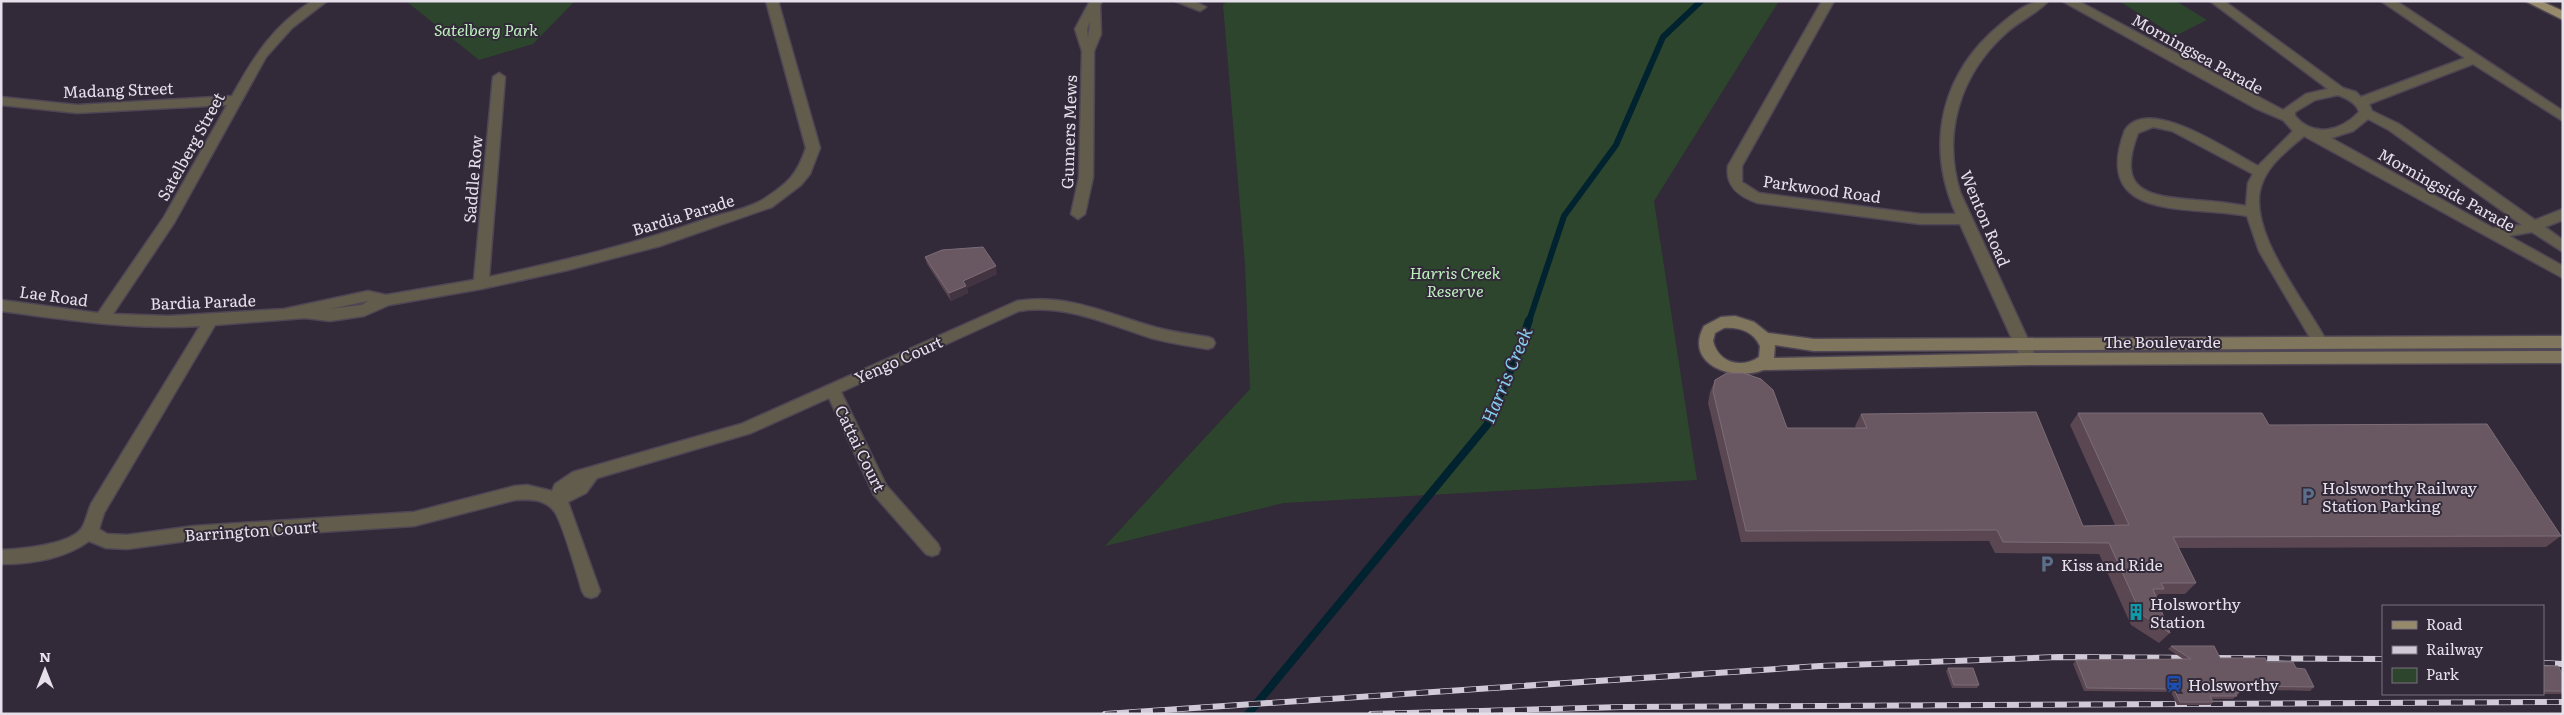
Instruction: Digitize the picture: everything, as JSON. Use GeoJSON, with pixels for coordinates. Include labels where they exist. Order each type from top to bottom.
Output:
{"type":"FeatureCollection","features":[{"type":"Feature","properties":{"kind":"main road"},"geometry":{"type":"LineString","coordinates":[[2531,1],[2563,16]]}},
{"type":"Feature","properties":{"kind":"street","name":"Satelberg Street"},"geometry":{"type":"LineString","coordinates":[[102,319],[169,220],[261,55],[278,33],[320,1]]}},
{"type":"Feature","properties":{"kind":"street","name":"Bardia Parade"},"geometry":{"type":"LineString","coordinates":[[102,319],[142,321],[210,320],[305,312],[330,315],[364,310],[386,300],[480,284],[608,255],[710,224],[767,204],[796,182],[806,171],[811,159],[812,136],[772,1]]}},
{"type":"Feature","properties":{"kind":"street"},"geometry":{"type":"LineString","coordinates":[[1181,1],[1200,7]]}},
{"type":"Feature","properties":{"kind":"street","name":"Parkwood Road"},"geometry":{"type":"LineString","coordinates":[[1828,1],[1791,72],[1772,100],[1735,166],[1733,174],[1736,185],[1747,194],[1758,198],[1920,219],[1965,219]]}},
{"type":"Feature","properties":{"kind":"street","name":"Wenton Road"},"geometry":{"type":"LineString","coordinates":[[2028,360],[1955,197],[1946,167],[1945,139],[1950,111],[1966,72],[1983,48],[2011,21],[2042,1]]}},
{"type":"Feature","properties":{"kind":"street","name":"Morningsea Parade"},"geometry":{"type":"LineString","coordinates":[[2068,1],[2260,105],[2288,117]]}},
{"type":"Feature","properties":{"kind":"street"},"geometry":{"type":"LineString","coordinates":[[2216,1],[2339,91]]}},
{"type":"Feature","properties":{"kind":"street"},"geometry":{"type":"LineString","coordinates":[[2387,1],[2563,117]]}},
{"type":"Feature","properties":{"kind":"street","name":"Gunners Mews"},"geometry":{"type":"LineString","coordinates":[[1078,214],[1086,177],[1088,51],[1095,40],[1097,19],[1095,3]]}},
{"type":"Feature","properties":{"kind":"street"},"geometry":{"type":"LineString","coordinates":[[2320,342],[2259,236],[2254,212],[2253,190],[2260,172],[2274,153],[2308,133],[2344,130],[2361,120],[2364,107],[2474,59]]}},
{"type":"Feature","properties":{"kind":"street","name":"Saddle Row"},"geometry":{"type":"LineString","coordinates":[[480,284],[499,77]]}},
{"type":"Feature","properties":{"kind":"street"},"geometry":{"type":"LineString","coordinates":[[2288,117],[2289,110],[2304,100],[2323,93],[2339,91]]}},
{"type":"Feature","properties":{"kind":"street","name":"Morningside Parade"},"geometry":{"type":"LineString","coordinates":[[2339,91],[2394,127],[2563,247]]}},
{"type":"Feature","properties":{"kind":"street","name":"Madang Street"},"geometry":{"type":"LineString","coordinates":[[1,101],[78,109],[236,100]]}},
{"type":"Feature","properties":{"kind":"street","name":"Morningside Parade"},"geometry":{"type":"LineString","coordinates":[[2288,117],[2308,133],[2563,273]]}},
{"type":"Feature","properties":{"kind":"street"},"geometry":{"type":"LineString","coordinates":[[2254,212],[2222,206],[2159,202],[2149,199],[2130,187],[2125,181],[2123,167],[2132,130],[2147,123],[2157,123],[2178,128],[2260,172]]}},
{"type":"Feature","properties":{"kind":"street"},"geometry":{"type":"LineString","coordinates":[[2491,233],[2514,232],[2534,227],[2563,214]]}},
{"type":"Feature","properties":{"kind":"street","name":"Yengo Court"},"geometry":{"type":"LineString","coordinates":[[555,500],[574,494],[591,475],[616,465],[745,429],[1004,311],[1043,301],[1069,304],[1152,332],[1208,344]]}},
{"type":"Feature","properties":{"kind":"street","name":"Lae Road"},"geometry":{"type":"LineString","coordinates":[[1,305],[102,319]]}},
{"type":"Feature","properties":{"kind":"street"},"geometry":{"type":"LineString","coordinates":[[1,557],[17,557],[57,550],[79,542],[91,530],[92,520],[97,509],[193,352],[210,320]]}},
{"type":"Feature","properties":{"kind":"street"},"geometry":{"type":"LineString","coordinates":[[1728,322],[1739,323],[1753,328],[1764,338],[1769,350],[1762,364],[1746,370],[1726,367],[1717,362],[1708,351],[1706,337],[1714,326],[1728,322]]}},
{"type":"Feature","properties":{"kind":"street","name":"The Boulevarde"},"geometry":{"type":"LineString","coordinates":[[1764,338],[1814,345],[2563,342]]}},
{"type":"Feature","properties":{"kind":"street","name":"The Boulevarde"},"geometry":{"type":"LineString","coordinates":[[1762,364],[2028,360],[2563,357]]}},
{"type":"Feature","properties":{"kind":"street","name":"Cattai Court"},"geometry":{"type":"LineString","coordinates":[[832,389],[876,485],[932,549]]}},
{"type":"Feature","properties":{"kind":"street","name":"Barrington Court"},"geometry":{"type":"LineString","coordinates":[[91,530],[96,537],[106,541],[127,542],[186,534],[414,519],[515,493],[539,493],[555,500]]}},
{"type":"Feature","properties":{"kind":"street"},"geometry":{"type":"LineString","coordinates":[[555,500],[565,514],[591,592]]}},
{"type":"Feature","properties":{"kind":"green space","name":"Satelberg Park"},"geometry":{"type":"Polygon","coordinates":[[[406,1],[575,1],[533,44],[479,60],[406,1]]]}},
{"type":"Feature","properties":{"kind":"green space","name":"Harris Creek Reserve"},"geometry":{"type":"Polygon","coordinates":[[[1227,1],[1779,1],[1654,201],[1697,480],[1284,503],[1105,546],[1250,389],[1245,265],[1223,5],[1227,1]]]}},
{"type":"Feature","properties":{"kind":"green space"},"geometry":{"type":"Polygon","coordinates":[[[2119,1],[2176,1],[2207,20],[2175,36],[2119,1]]]}},
{"type":"Feature","properties":{"kind":"building"},"geometry":{"type":"Polygon","coordinates":[[[983,247],[996,266],[963,281],[966,286],[949,293],[925,257],[942,250],[983,247]]]}},
{"type":"Feature","properties":{"kind":"building"},"geometry":{"type":"Polygon","coordinates":[[[1727,373],[1743,373],[1761,379],[1773,390],[1787,428],[1867,428],[1861,414],[2036,412],[2083,526],[2129,525],[2078,413],[2262,413],[2269,425],[2487,424],[2561,536],[2173,537],[2196,583],[2161,583],[2164,589],[2153,589],[2170,633],[2141,614],[2109,543],[2003,542],[1997,530],[1746,531],[1713,391],[1715,380],[1727,373]]]}},
{"type":"Feature","properties":{"kind":"building"},"geometry":{"type":"Polygon","coordinates":[[[2171,646],[2214,646],[2220,658],[2265,658],[2267,662],[2293,662],[2296,668],[2305,669],[2314,687],[2235,686],[2239,693],[2235,693],[2237,696],[2210,696],[2213,702],[2180,702],[2174,689],[2087,688],[2076,660],[2191,659],[2171,646]]]}},
{"type":"Feature","properties":{"kind":"building"},"geometry":{"type":"Polygon","coordinates":[[[2544,666],[2558,666],[2563,675],[2563,691],[2544,691],[2544,666]]]}},
{"type":"Feature","properties":{"kind":"building"},"geometry":{"type":"Polygon","coordinates":[[[1948,668],[1973,668],[1979,685],[1954,685],[1948,668]]]}},
{"type":"Feature","properties":{"kind":"waterway","name":"Harris Creek"},"geometry":{"type":"LineString","coordinates":[[1529,321],[1564,216],[1616,145],[1663,37],[1701,1]]}},
{"type":"Feature","properties":{"kind":"waterway","name":"Harris Creek"},"geometry":{"type":"LineString","coordinates":[[1248,714],[1487,425],[1519,350],[1529,320]]}},
{"type":"Feature","properties":{"kind":"railway"},"geometry":{"type":"LineString","coordinates":[[1105,714],[1820,666],[2059,657],[2382,659]]}},
{"type":"Feature","properties":{"kind":"railway"},"geometry":{"type":"LineString","coordinates":[[2544,663],[2563,664]]}},
{"type":"Feature","properties":{"kind":"railway"},"geometry":{"type":"LineString","coordinates":[[1371,714],[1622,707],[2563,702]]}},
{"type":"Feature","properties":{"kind":"place","name":"Holsworthy Railway Station Parking"},"geometry":{"type":"Point","coordinates":[2308,496]}},
{"type":"Feature","properties":{"kind":"place","name":"Kiss and Ride"},"geometry":{"type":"Point","coordinates":[2047,564]}},
{"type":"Feature","properties":{"kind":"place","name":"Holsworthy Station"},"geometry":{"type":"Point","coordinates":[2136,612]}},
{"type":"Feature","properties":{"kind":"place","name":"Holsworthy"},"geometry":{"type":"Point","coordinates":[2174,684]}}]}
